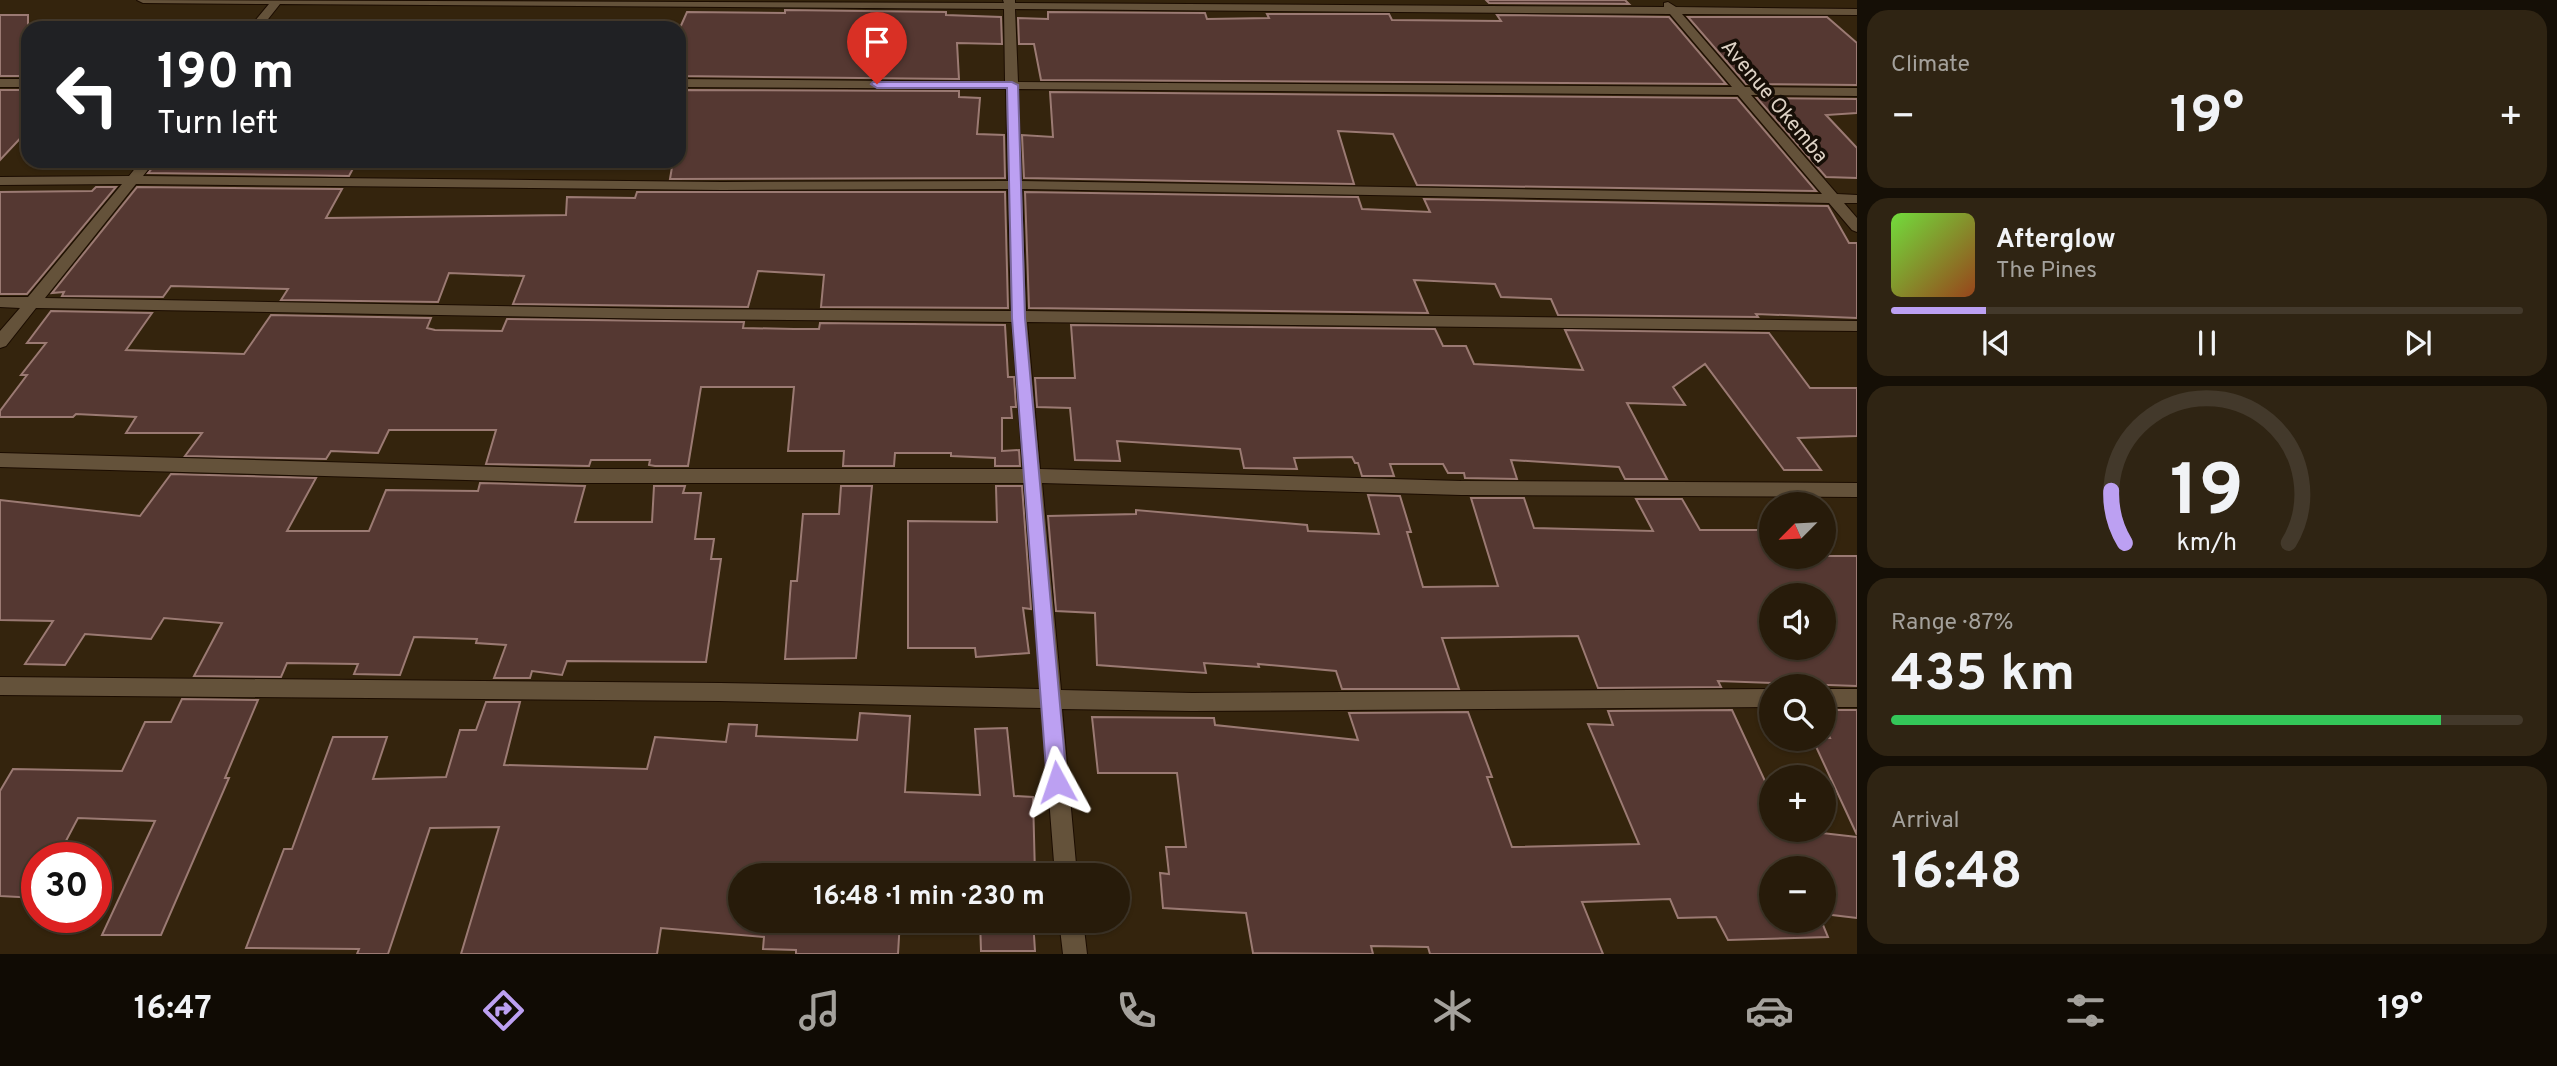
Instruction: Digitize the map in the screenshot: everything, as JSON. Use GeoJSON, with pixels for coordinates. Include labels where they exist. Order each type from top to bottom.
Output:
{"type":"FeatureCollection","features":[{"type":"Feature","properties":{"kind":"street"},"geometry":{"type":"LineString","coordinates":[[143,0],[1668,5],[1857,12]]}},
{"type":"Feature","properties":{"kind":"street"},"geometry":{"type":"LineString","coordinates":[[260,21],[277,0]]}},
{"type":"Feature","properties":{"kind":"street"},"geometry":{"type":"LineString","coordinates":[[1009,4],[1018,318],[1065,863]]}},
{"type":"Feature","properties":{"kind":"street","name":"Avenue Okemba"},"geometry":{"type":"LineString","coordinates":[[1668,5],[1857,227]]}},
{"type":"Feature","properties":{"kind":"street"},"geometry":{"type":"LineString","coordinates":[[0,83],[21,83]]}},
{"type":"Feature","properties":{"kind":"street"},"geometry":{"type":"LineString","coordinates":[[686,83],[1857,92]]}},
{"type":"Feature","properties":{"kind":"street"},"geometry":{"type":"LineString","coordinates":[[0,342],[143,168]]}},
{"type":"Feature","properties":{"kind":"street"},"geometry":{"type":"LineString","coordinates":[[0,181],[722,186],[1014,185],[1857,199]]}},
{"type":"Feature","properties":{"kind":"street"},"geometry":{"type":"LineString","coordinates":[[0,302],[666,314],[1414,319],[1857,326]]}},
{"type":"Feature","properties":{"kind":"street"},"geometry":{"type":"LineString","coordinates":[[0,460],[575,476],[1032,476],[1461,488],[1857,490]]}},
{"type":"Feature","properties":{"kind":"street"},"geometry":{"type":"LineString","coordinates":[[0,686],[720,692],[1206,702],[1759,698]]}},
{"type":"Feature","properties":{"kind":"street"},"geometry":{"type":"LineString","coordinates":[[1836,698],[1857,698]]}},
{"type":"Feature","properties":{"kind":"street"},"geometry":{"type":"LineString","coordinates":[[1073,933],[1075,954]]}},
{"type":"Feature","properties":{"kind":"building"},"geometry":{"type":"Polygon","coordinates":[[[1486,0],[1625,0],[1629,4],[1489,3],[1486,0]]]}},
{"type":"Feature","properties":{"kind":"building"},"geometry":{"type":"Polygon","coordinates":[[[785,10],[946,12],[946,15],[1001,17],[1002,44],[957,43],[959,79],[686,76],[686,21],[683,21],[687,12],[785,13],[785,10]]]}},
{"type":"Feature","properties":{"kind":"building"},"geometry":{"type":"Polygon","coordinates":[[[1048,12],[1205,13],[1207,19],[1269,18],[1267,14],[1389,14],[1392,20],[1501,21],[1497,15],[1669,17],[1726,84],[1041,80],[1034,44],[1019,44],[1018,18],[1048,19],[1048,12]]]}},
{"type":"Feature","properties":{"kind":"building"},"geometry":{"type":"Polygon","coordinates":[[[0,15],[28,15],[28,21],[21,21],[21,76],[0,76],[0,15]]]}},
{"type":"Feature","properties":{"kind":"building"},"geometry":{"type":"Polygon","coordinates":[[[1688,17],[1827,17],[1857,43],[1857,85],[1746,84],[1688,17]]]}},
{"type":"Feature","properties":{"kind":"building"},"geometry":{"type":"Polygon","coordinates":[[[0,90],[21,90],[21,138],[0,160],[0,90]]]}},
{"type":"Feature","properties":{"kind":"building"},"geometry":{"type":"Polygon","coordinates":[[[686,90],[959,91],[959,97],[980,98],[977,134],[1004,135],[1005,178],[670,179],[672,168],[686,168],[686,90]]]}},
{"type":"Feature","properties":{"kind":"building"},"geometry":{"type":"Polygon","coordinates":[[[1050,92],[1737,98],[1816,191],[1417,185],[1393,134],[1338,131],[1354,184],[1024,178],[1022,135],[1053,137],[1050,92]]]}},
{"type":"Feature","properties":{"kind":"building"},"geometry":{"type":"Polygon","coordinates":[[[1757,98],[1857,99],[1857,113],[1826,115],[1857,148],[1857,178],[1826,177],[1757,98]]]}},
{"type":"Feature","properties":{"kind":"building"},"geometry":{"type":"Polygon","coordinates":[[[152,168],[353,168],[349,176],[148,173],[152,168]]]}},
{"type":"Feature","properties":{"kind":"building"},"geometry":{"type":"Polygon","coordinates":[[[96,187],[116,187],[27,294],[0,294],[0,192],[92,191],[96,187]]]}},
{"type":"Feature","properties":{"kind":"building"},"geometry":{"type":"Polygon","coordinates":[[[137,187],[342,189],[326,218],[566,215],[567,197],[635,198],[637,192],[1005,192],[1008,308],[821,307],[824,275],[758,271],[748,307],[513,304],[524,276],[449,273],[438,302],[281,300],[288,289],[171,286],[163,297],[62,296],[64,292],[52,293],[137,187]]]}},
{"type":"Feature","properties":{"kind":"building"},"geometry":{"type":"Polygon","coordinates":[[[1025,192],[1358,197],[1362,209],[1430,212],[1424,199],[1828,206],[1849,243],[1857,243],[1857,318],[1756,314],[1758,317],[1558,315],[1551,299],[1501,297],[1495,284],[1414,280],[1428,313],[1029,308],[1025,192]]]}},
{"type":"Feature","properties":{"kind":"building"},"geometry":{"type":"Polygon","coordinates":[[[51,311],[152,313],[126,350],[244,354],[271,315],[431,318],[427,328],[435,330],[502,331],[507,319],[744,322],[743,328],[794,329],[819,329],[820,323],[1005,325],[1008,377],[1014,377],[1016,407],[1011,407],[1012,418],[1002,418],[1002,451],[1019,450],[1020,466],[995,466],[995,458],[951,456],[951,453],[895,453],[894,466],[843,466],[844,451],[788,451],[794,387],[701,387],[688,466],[655,466],[649,465],[650,460],[591,460],[589,466],[486,464],[496,430],[389,430],[378,453],[331,451],[326,459],[185,456],[202,433],[126,433],[136,417],[76,414],[73,417],[0,417],[0,411],[27,375],[21,375],[46,343],[27,343],[51,311]]]}},
{"type":"Feature","properties":{"kind":"building"},"geometry":{"type":"Polygon","coordinates":[[[1071,325],[1435,329],[1443,346],[1466,346],[1474,364],[1583,370],[1565,330],[1769,333],[1810,388],[1857,388],[1857,436],[1798,438],[1821,470],[1784,470],[1705,364],[1673,387],[1685,405],[1627,403],[1667,479],[1625,479],[1619,467],[1511,460],[1517,479],[1465,478],[1464,473],[1448,473],[1443,464],[1390,464],[1394,476],[1362,476],[1358,463],[1355,463],[1352,457],[1294,458],[1297,469],[1244,468],[1240,449],[1117,441],[1120,461],[1075,460],[1070,408],[1037,407],[1035,378],[1075,378],[1071,325]]]}},
{"type":"Feature","properties":{"kind":"building"},"geometry":{"type":"Polygon","coordinates":[[[171,474],[316,478],[287,531],[369,531],[386,490],[478,491],[480,483],[585,486],[575,522],[652,522],[654,486],[685,486],[683,493],[701,493],[695,539],[714,539],[711,559],[721,559],[706,662],[567,661],[562,675],[532,671],[530,678],[494,678],[506,645],[476,643],[477,639],[414,637],[400,675],[354,674],[358,664],[287,663],[281,677],[194,676],[222,623],[164,618],[151,639],[85,634],[65,665],[25,664],[53,621],[0,620],[0,500],[140,516],[171,474]]]}},
{"type":"Feature","properties":{"kind":"building"},"geometry":{"type":"Polygon","coordinates":[[[841,486],[872,486],[856,658],[785,659],[791,581],[797,581],[803,514],[839,514],[841,486]]]}},
{"type":"Feature","properties":{"kind":"building"},"geometry":{"type":"Polygon","coordinates":[[[996,486],[1022,486],[1031,609],[1023,608],[1029,653],[976,657],[975,648],[908,648],[908,521],[997,522],[996,486]]]}},
{"type":"Feature","properties":{"kind":"building"},"geometry":{"type":"Polygon","coordinates":[[[1368,495],[1400,496],[1423,587],[1498,586],[1471,498],[1524,498],[1534,528],[1653,531],[1636,499],[1682,499],[1700,530],[1759,530],[1759,569],[1836,569],[1836,556],[1857,556],[1857,686],[1836,685],[1836,674],[1759,674],[1759,682],[1718,681],[1721,687],[1598,688],[1578,636],[1442,638],[1459,689],[1342,689],[1336,671],[1258,664],[1259,667],[1204,663],[1206,673],[1097,665],[1095,613],[1056,611],[1048,516],[1136,514],[1136,510],[1307,525],[1308,531],[1379,534],[1368,495]]]}},
{"type":"Feature","properties":{"kind":"building"},"geometry":{"type":"Polygon","coordinates":[[[182,699],[258,700],[225,778],[229,778],[161,935],[102,935],[112,933],[112,913],[155,821],[78,818],[65,842],[21,842],[21,897],[0,896],[0,791],[13,769],[122,771],[145,722],[171,722],[182,699]]]}},
{"type":"Feature","properties":{"kind":"building"},"geometry":{"type":"Polygon","coordinates":[[[486,702],[520,702],[504,765],[647,769],[655,737],[726,742],[729,724],[757,725],[756,736],[857,740],[860,713],[910,716],[905,792],[980,795],[975,729],[1007,728],[1014,796],[1033,797],[1035,863],[728,863],[728,933],[899,933],[898,954],[796,954],[796,950],[763,949],[764,937],[661,928],[657,954],[461,954],[499,827],[430,828],[388,954],[357,954],[359,949],[246,948],[284,849],[292,849],[333,737],[387,737],[373,779],[446,777],[460,730],[476,730],[486,702]]]}},
{"type":"Feature","properties":{"kind":"building"},"geometry":{"type":"Polygon","coordinates":[[[1732,710],[1759,768],[1759,842],[1836,842],[1836,835],[1857,837],[1857,918],[1836,915],[1836,856],[1759,856],[1759,933],[1826,933],[1828,937],[1728,940],[1716,917],[1678,918],[1670,899],[1582,902],[1603,954],[1430,954],[1428,947],[1371,946],[1373,954],[1253,953],[1246,913],[1163,908],[1160,873],[1169,874],[1166,847],[1186,847],[1177,773],[1098,773],[1092,717],[1214,718],[1215,725],[1358,740],[1349,713],[1468,712],[1492,777],[1487,777],[1512,847],[1639,844],[1588,724],[1613,725],[1608,711],[1732,710]]]}},
{"type":"Feature","properties":{"kind":"building"},"geometry":{"type":"Polygon","coordinates":[[[1836,710],[1857,710],[1857,835],[1836,790],[1836,765],[1825,765],[1818,751],[1836,751],[1836,710]]]}},
{"type":"Feature","properties":{"kind":"building"},"geometry":{"type":"Polygon","coordinates":[[[980,933],[1034,933],[1035,951],[981,951],[980,933]]]}},
{"type":"Feature","properties":{"kind":"route"},"geometry":{"type":"LineString","coordinates":[[877,84],[1012,85],[1018,318],[1057,782]]}}]}
